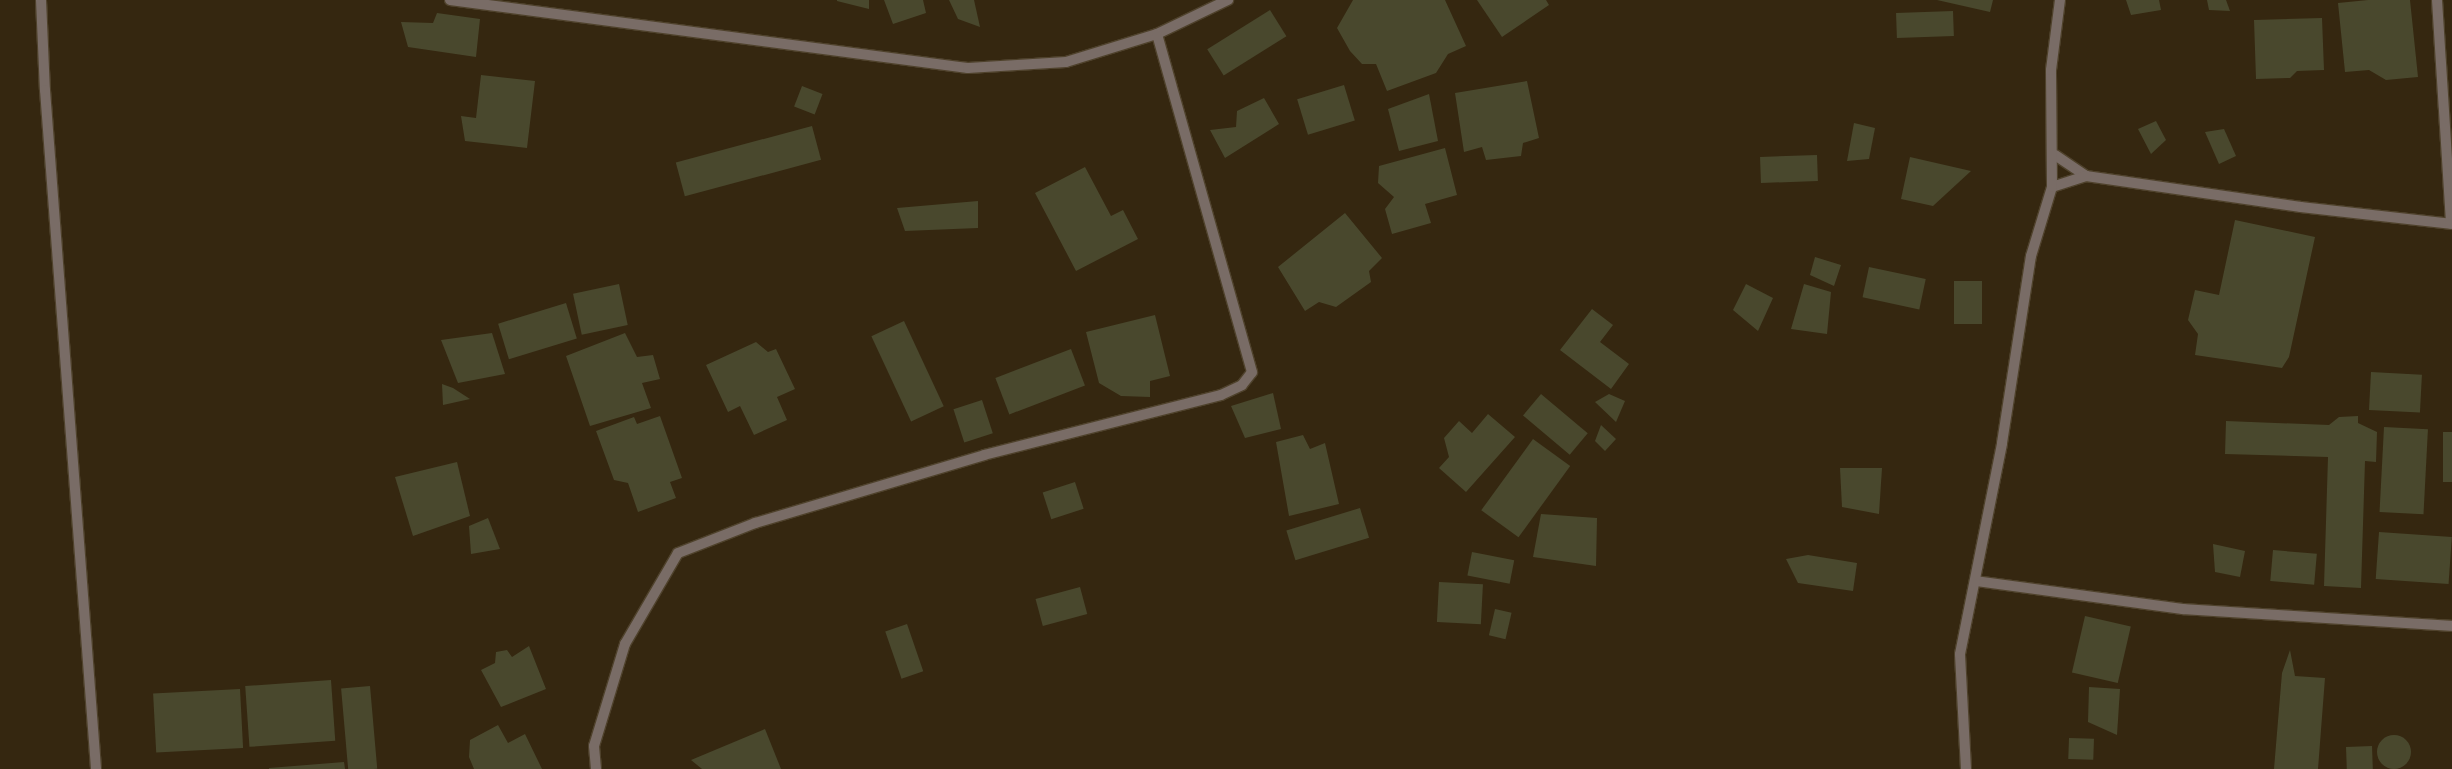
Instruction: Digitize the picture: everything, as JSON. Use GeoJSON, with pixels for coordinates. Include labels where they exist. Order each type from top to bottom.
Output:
{"type":"FeatureCollection","features":[{"type":"Feature","properties":{"kind":"street"},"geometry":{"type":"LineString","coordinates":[[41,0],[45,90],[96,769]]}},
{"type":"Feature","properties":{"kind":"street"},"geometry":{"type":"LineString","coordinates":[[450,0],[968,68],[1066,62],[1157,34],[1228,0]]}},
{"type":"Feature","properties":{"kind":"street"},"geometry":{"type":"LineString","coordinates":[[1966,769],[1960,654],[1976,581],[2031,256],[2052,187],[2055,155],[2051,70],[2060,0]]}},
{"type":"Feature","properties":{"kind":"street"},"geometry":{"type":"LineString","coordinates":[[2055,155],[2086,176],[2301,207],[2452,224],[2437,0]]}},
{"type":"Feature","properties":{"kind":"street"},"geometry":{"type":"LineString","coordinates":[[596,769],[594,746],[625,644],[678,553],[755,523],[984,455],[1221,395],[1242,384],[1252,372],[1157,34]]}},
{"type":"Feature","properties":{"kind":"street"},"geometry":{"type":"LineString","coordinates":[[2052,187],[2086,176]]}},
{"type":"Feature","properties":{"kind":"street"},"geometry":{"type":"LineString","coordinates":[[1976,581],[2183,609],[2452,626]]}},
{"type":"Feature","properties":{"kind":"building"},"geometry":{"type":"Polygon","coordinates":[[[869,0],[869,9],[837,1],[869,0]]]}},
{"type":"Feature","properties":{"kind":"building"},"geometry":{"type":"Polygon","coordinates":[[[884,0],[923,0],[926,13],[893,24],[884,0]]]}},
{"type":"Feature","properties":{"kind":"building"},"geometry":{"type":"Polygon","coordinates":[[[949,0],[974,0],[980,27],[958,19],[949,0]]]}},
{"type":"Feature","properties":{"kind":"building"},"geometry":{"type":"Polygon","coordinates":[[[1353,0],[1445,0],[1466,46],[1448,54],[1436,73],[1387,91],[1376,64],[1362,64],[1350,51],[1337,28],[1353,0]]]}},
{"type":"Feature","properties":{"kind":"building"},"geometry":{"type":"Polygon","coordinates":[[[1477,0],[1546,0],[1549,5],[1502,37],[1477,0]]]}},
{"type":"Feature","properties":{"kind":"building"},"geometry":{"type":"Polygon","coordinates":[[[1937,0],[1993,0],[1990,12],[1937,0]]]}},
{"type":"Feature","properties":{"kind":"building"},"geometry":{"type":"Polygon","coordinates":[[[2126,0],[2159,0],[2161,10],[2131,15],[2126,0]]]}},
{"type":"Feature","properties":{"kind":"building"},"geometry":{"type":"Polygon","coordinates":[[[2207,0],[2226,0],[2230,11],[2209,10],[2207,0]]]}},
{"type":"Feature","properties":{"kind":"building"},"geometry":{"type":"Polygon","coordinates":[[[2368,0],[2410,0],[2418,77],[2386,80],[2369,70],[2345,72],[2338,3],[2368,0]]]}},
{"type":"Feature","properties":{"kind":"building"},"geometry":{"type":"Polygon","coordinates":[[[1270,10],[1286,36],[1224,76],[1207,49],[1270,10]]]}},
{"type":"Feature","properties":{"kind":"building"},"geometry":{"type":"Polygon","coordinates":[[[1953,11],[1954,36],[1897,38],[1896,13],[1953,11]]]}},
{"type":"Feature","properties":{"kind":"building"},"geometry":{"type":"Polygon","coordinates":[[[437,13],[480,19],[476,57],[408,47],[401,22],[433,23],[437,13]]]}},
{"type":"Feature","properties":{"kind":"building"},"geometry":{"type":"Polygon","coordinates":[[[2322,18],[2324,70],[2297,71],[2290,78],[2256,79],[2254,20],[2322,18]]]}},
{"type":"Feature","properties":{"kind":"building"},"geometry":{"type":"Polygon","coordinates":[[[481,75],[535,81],[527,148],[465,141],[461,116],[476,118],[481,75]]]}},
{"type":"Feature","properties":{"kind":"building"},"geometry":{"type":"Polygon","coordinates":[[[1527,81],[1539,138],[1523,143],[1521,156],[1486,160],[1482,147],[1464,152],[1455,93],[1527,81]]]}},
{"type":"Feature","properties":{"kind":"building"},"geometry":{"type":"Polygon","coordinates":[[[1344,85],[1355,120],[1308,135],[1297,99],[1344,85]]]}},
{"type":"Feature","properties":{"kind":"building"},"geometry":{"type":"Polygon","coordinates":[[[802,86],[823,94],[815,114],[794,107],[802,86]]]}},
{"type":"Feature","properties":{"kind":"building"},"geometry":{"type":"Polygon","coordinates":[[[1429,94],[1438,141],[1399,151],[1388,109],[1429,94]]]}},
{"type":"Feature","properties":{"kind":"building"},"geometry":{"type":"Polygon","coordinates":[[[1264,98],[1279,124],[1225,158],[1210,130],[1236,127],[1237,111],[1264,98]]]}},
{"type":"Feature","properties":{"kind":"building"},"geometry":{"type":"Polygon","coordinates":[[[2156,121],[2166,140],[2151,154],[2138,129],[2156,121]]]}},
{"type":"Feature","properties":{"kind":"building"},"geometry":{"type":"Polygon","coordinates":[[[1854,123],[1875,128],[1869,159],[1847,161],[1854,123]]]}},
{"type":"Feature","properties":{"kind":"building"},"geometry":{"type":"Polygon","coordinates":[[[812,126],[821,160],[685,196],[676,162],[812,126]]]}},
{"type":"Feature","properties":{"kind":"building"},"geometry":{"type":"Polygon","coordinates":[[[2224,129],[2236,156],[2219,164],[2205,132],[2224,129]]]}},
{"type":"Feature","properties":{"kind":"building"},"geometry":{"type":"Polygon","coordinates":[[[1445,148],[1457,195],[1425,204],[1431,223],[1392,234],[1385,209],[1394,197],[1378,183],[1379,166],[1445,148]]]}},
{"type":"Feature","properties":{"kind":"building"},"geometry":{"type":"Polygon","coordinates":[[[1817,155],[1818,181],[1761,183],[1760,157],[1817,155]]]}},
{"type":"Feature","properties":{"kind":"building"},"geometry":{"type":"Polygon","coordinates":[[[1910,157],[1971,171],[1933,206],[1901,199],[1910,157]]]}},
{"type":"Feature","properties":{"kind":"building"},"geometry":{"type":"Polygon","coordinates":[[[1085,167],[1111,216],[1123,210],[1138,239],[1076,271],[1035,193],[1085,167]]]}},
{"type":"Feature","properties":{"kind":"building"},"geometry":{"type":"Polygon","coordinates":[[[978,201],[978,228],[905,231],[897,208],[978,201]]]}},
{"type":"Feature","properties":{"kind":"building"},"geometry":{"type":"Polygon","coordinates":[[[1345,213],[1382,258],[1369,271],[1371,282],[1336,307],[1319,302],[1305,311],[1278,267],[1345,213]]]}},
{"type":"Feature","properties":{"kind":"building"},"geometry":{"type":"Polygon","coordinates":[[[2235,220],[2315,237],[2289,357],[2282,368],[2195,355],[2198,334],[2188,320],[2195,290],[2219,295],[2235,220]]]}},
{"type":"Feature","properties":{"kind":"building"},"geometry":{"type":"Polygon","coordinates":[[[1815,257],[1841,265],[1834,286],[1810,275],[1815,257]]]}},
{"type":"Feature","properties":{"kind":"building"},"geometry":{"type":"Polygon","coordinates":[[[1869,267],[1926,279],[1919,309],[1863,297],[1869,267]]]}},
{"type":"Feature","properties":{"kind":"building"},"geometry":{"type":"Polygon","coordinates":[[[1954,281],[1982,281],[1982,324],[1954,324],[1954,281]]]}},
{"type":"Feature","properties":{"kind":"building"},"geometry":{"type":"Polygon","coordinates":[[[619,284],[628,325],[582,335],[573,294],[619,284]]]}},
{"type":"Feature","properties":{"kind":"building"},"geometry":{"type":"Polygon","coordinates":[[[1746,284],[1773,298],[1758,331],[1733,310],[1746,284]]]}},
{"type":"Feature","properties":{"kind":"building"},"geometry":{"type":"Polygon","coordinates":[[[1804,284],[1831,292],[1827,334],[1791,329],[1804,284]]]}},
{"type":"Feature","properties":{"kind":"building"},"geometry":{"type":"Polygon","coordinates":[[[566,303],[577,338],[509,359],[498,324],[566,303]]]}},
{"type":"Feature","properties":{"kind":"building"},"geometry":{"type":"Polygon","coordinates":[[[1592,309],[1613,325],[1600,342],[1629,364],[1611,389],[1560,350],[1592,309]]]}},
{"type":"Feature","properties":{"kind":"building"},"geometry":{"type":"Polygon","coordinates":[[[1155,315],[1170,376],[1150,381],[1150,397],[1121,396],[1099,383],[1086,332],[1155,315]]]}},
{"type":"Feature","properties":{"kind":"building"},"geometry":{"type":"Polygon","coordinates":[[[904,321],[944,406],[911,421],[871,336],[904,321]]]}},
{"type":"Feature","properties":{"kind":"building"},"geometry":{"type":"Polygon","coordinates":[[[492,333],[505,374],[458,383],[441,340],[492,333]]]}},
{"type":"Feature","properties":{"kind":"building"},"geometry":{"type":"Polygon","coordinates":[[[625,333],[637,357],[653,355],[660,379],[642,383],[651,408],[590,426],[566,356],[625,333]]]}},
{"type":"Feature","properties":{"kind":"building"},"geometry":{"type":"Polygon","coordinates":[[[756,342],[768,352],[776,349],[795,389],[777,397],[787,420],[754,435],[740,406],[728,412],[706,365],[756,342]]]}},
{"type":"Feature","properties":{"kind":"building"},"geometry":{"type":"Polygon","coordinates":[[[1071,349],[1085,385],[1009,414],[995,378],[1071,349]]]}},
{"type":"Feature","properties":{"kind":"building"},"geometry":{"type":"Polygon","coordinates":[[[2371,372],[2422,375],[2420,413],[2369,410],[2371,372]]]}},
{"type":"Feature","properties":{"kind":"building"},"geometry":{"type":"Polygon","coordinates":[[[442,384],[453,388],[470,399],[443,405],[442,384]]]}},
{"type":"Feature","properties":{"kind":"building"},"geometry":{"type":"Polygon","coordinates":[[[1273,393],[1281,429],[1245,438],[1231,406],[1273,393]]]}},
{"type":"Feature","properties":{"kind":"building"},"geometry":{"type":"Polygon","coordinates":[[[1541,394],[1588,433],[1570,455],[1523,415],[1541,394]]]}},
{"type":"Feature","properties":{"kind":"building"},"geometry":{"type":"Polygon","coordinates":[[[1609,394],[1625,401],[1616,422],[1595,402],[1609,394]]]}},
{"type":"Feature","properties":{"kind":"building"},"geometry":{"type":"Polygon","coordinates":[[[982,400],[993,433],[964,443],[953,409],[982,400]]]}},
{"type":"Feature","properties":{"kind":"building"},"geometry":{"type":"Polygon","coordinates":[[[1488,414],[1515,437],[1466,492],[1439,468],[1449,457],[1444,438],[1459,421],[1472,433],[1488,414]]]}},
{"type":"Feature","properties":{"kind":"building"},"geometry":{"type":"Polygon","coordinates":[[[660,416],[682,478],[670,482],[676,498],[638,512],[628,483],[614,480],[596,431],[634,417],[637,424],[660,416]]]}},
{"type":"Feature","properties":{"kind":"building"},"geometry":{"type":"Polygon","coordinates":[[[2358,416],[2358,423],[2377,432],[2376,462],[2365,461],[2361,588],[2324,586],[2328,457],[2225,454],[2226,421],[2329,425],[2339,417],[2358,416]]]}},
{"type":"Feature","properties":{"kind":"building"},"geometry":{"type":"Polygon","coordinates":[[[1601,425],[1616,439],[1605,451],[1595,441],[1601,425]]]}},
{"type":"Feature","properties":{"kind":"building"},"geometry":{"type":"Polygon","coordinates":[[[2384,427],[2428,429],[2423,514],[2380,512],[2384,427]]]}},
{"type":"Feature","properties":{"kind":"building"},"geometry":{"type":"Polygon","coordinates":[[[2443,432],[2452,432],[2452,482],[2443,482],[2443,432]]]}},
{"type":"Feature","properties":{"kind":"building"},"geometry":{"type":"Polygon","coordinates":[[[1303,435],[1310,449],[1325,443],[1339,504],[1289,516],[1276,442],[1303,435]]]}},
{"type":"Feature","properties":{"kind":"building"},"geometry":{"type":"Polygon","coordinates":[[[1533,439],[1570,466],[1518,537],[1481,510],[1533,439]]]}},
{"type":"Feature","properties":{"kind":"building"},"geometry":{"type":"Polygon","coordinates":[[[457,462],[470,516],[413,536],[395,477],[457,462]]]}},
{"type":"Feature","properties":{"kind":"building"},"geometry":{"type":"Polygon","coordinates":[[[1840,468],[1882,468],[1879,514],[1842,507],[1840,468]]]}},
{"type":"Feature","properties":{"kind":"building"},"geometry":{"type":"Polygon","coordinates":[[[1075,482],[1084,509],[1051,519],[1043,493],[1075,482]]]}},
{"type":"Feature","properties":{"kind":"building"},"geometry":{"type":"Polygon","coordinates":[[[1360,508],[1369,538],[1295,560],[1286,531],[1360,508]]]}},
{"type":"Feature","properties":{"kind":"building"},"geometry":{"type":"Polygon","coordinates":[[[1541,514],[1597,518],[1596,566],[1533,557],[1541,514]]]}},
{"type":"Feature","properties":{"kind":"building"},"geometry":{"type":"Polygon","coordinates":[[[488,518],[500,549],[471,554],[469,526],[488,518]]]}},
{"type":"Feature","properties":{"kind":"building"},"geometry":{"type":"Polygon","coordinates":[[[2379,532],[2452,537],[2449,584],[2376,579],[2379,532]]]}},
{"type":"Feature","properties":{"kind":"building"},"geometry":{"type":"Polygon","coordinates":[[[2213,544],[2245,551],[2240,577],[2215,572],[2213,544]]]}},
{"type":"Feature","properties":{"kind":"building"},"geometry":{"type":"Polygon","coordinates":[[[2273,550],[2317,554],[2314,585],[2270,581],[2273,550]]]}},
{"type":"Feature","properties":{"kind":"building"},"geometry":{"type":"Polygon","coordinates":[[[1472,552],[1514,560],[1510,584],[1467,576],[1472,552]]]}},
{"type":"Feature","properties":{"kind":"building"},"geometry":{"type":"Polygon","coordinates":[[[1808,555],[1857,563],[1853,591],[1798,583],[1786,559],[1808,555]]]}},
{"type":"Feature","properties":{"kind":"building"},"geometry":{"type":"Polygon","coordinates":[[[1439,582],[1483,584],[1481,624],[1437,622],[1439,582]]]}},
{"type":"Feature","properties":{"kind":"building"},"geometry":{"type":"Polygon","coordinates":[[[1080,587],[1087,614],[1043,626],[1036,599],[1080,587]]]}},
{"type":"Feature","properties":{"kind":"building"},"geometry":{"type":"Polygon","coordinates":[[[1495,609],[1512,613],[1505,639],[1489,635],[1495,609]]]}},
{"type":"Feature","properties":{"kind":"building"},"geometry":{"type":"Polygon","coordinates":[[[2085,616],[2131,627],[2118,683],[2072,673],[2085,616]]]}},
{"type":"Feature","properties":{"kind":"building"},"geometry":{"type":"Polygon","coordinates":[[[907,624],[923,671],[902,679],[885,631],[907,624]]]}},
{"type":"Feature","properties":{"kind":"building"},"geometry":{"type":"Polygon","coordinates":[[[529,646],[546,689],[501,707],[481,670],[495,663],[496,652],[507,650],[512,657],[529,646]]]}},
{"type":"Feature","properties":{"kind":"building"},"geometry":{"type":"Polygon","coordinates":[[[2290,650],[2295,676],[2325,678],[2318,769],[2274,769],[2282,673],[2290,650]]]}},
{"type":"Feature","properties":{"kind":"building"},"geometry":{"type":"Polygon","coordinates":[[[331,680],[335,741],[249,747],[245,686],[331,680]]]}},
{"type":"Feature","properties":{"kind":"building"},"geometry":{"type":"Polygon","coordinates":[[[370,686],[377,769],[348,769],[341,689],[370,686]]]}},
{"type":"Feature","properties":{"kind":"building"},"geometry":{"type":"Polygon","coordinates":[[[2089,687],[2120,689],[2117,735],[2088,722],[2089,687]]]}},
{"type":"Feature","properties":{"kind":"building"},"geometry":{"type":"Polygon","coordinates":[[[240,689],[243,748],[156,752],[153,694],[240,689]]]}},
{"type":"Feature","properties":{"kind":"building"},"geometry":{"type":"Polygon","coordinates":[[[498,725],[508,743],[525,734],[542,769],[474,769],[469,757],[470,740],[498,725]]]}},
{"type":"Feature","properties":{"kind":"building"},"geometry":{"type":"Polygon","coordinates":[[[765,729],[781,769],[702,769],[691,760],[765,729]]]}},
{"type":"Feature","properties":{"kind":"building"},"geometry":{"type":"Polygon","coordinates":[[[2394,735],[2401,736],[2406,740],[2410,745],[2410,759],[2406,764],[2401,768],[2394,769],[2387,768],[2382,764],[2378,759],[2377,752],[2378,745],[2382,740],[2387,736],[2394,735]]]}},
{"type":"Feature","properties":{"kind":"building"},"geometry":{"type":"Polygon","coordinates":[[[2069,738],[2094,739],[2093,760],[2068,759],[2069,738]]]}},
{"type":"Feature","properties":{"kind":"building"},"geometry":{"type":"Polygon","coordinates":[[[2372,746],[2373,769],[2347,769],[2346,747],[2372,746]]]}},
{"type":"Feature","properties":{"kind":"building"},"geometry":{"type":"Polygon","coordinates":[[[344,762],[345,769],[269,769],[269,768],[344,762]]]}}]}
